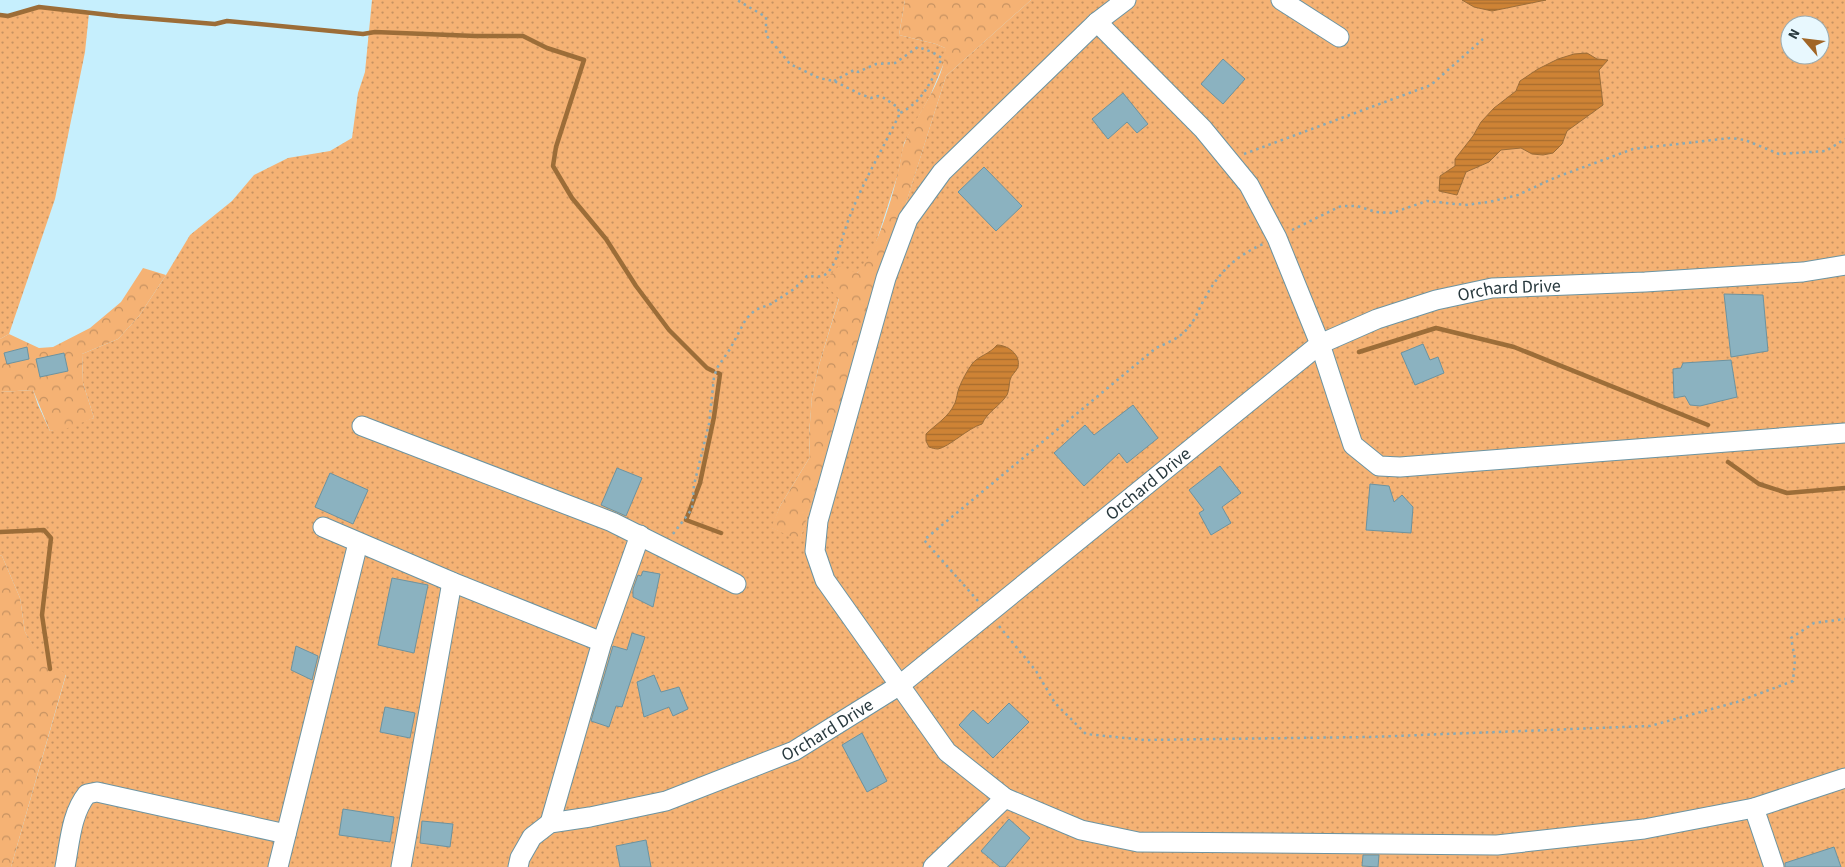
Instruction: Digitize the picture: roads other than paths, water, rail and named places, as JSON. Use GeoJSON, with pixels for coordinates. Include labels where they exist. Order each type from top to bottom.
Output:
{"type":"FeatureCollection","features":[{"type":"Feature","properties":{"kind":"street"},"geometry":{"type":"LineString","coordinates":[[1126,0],[1097,22],[942,172],[908,220],[886,278],[818,521],[815,551],[825,580],[947,752],[1005,798],[1081,830],[1138,842],[1497,845],[1644,829],[1754,808],[1845,778]]}},
{"type":"Feature","properties":{"kind":"street"},"geometry":{"type":"LineString","coordinates":[[1281,0],[1339,37]]}},
{"type":"Feature","properties":{"kind":"street"},"geometry":{"type":"LineString","coordinates":[[1097,22],[1204,129],[1248,185],[1276,238],[1320,344],[1353,445],[1379,466],[1400,467],[1845,432]]}},
{"type":"Feature","properties":{"kind":"street","name":"Orchard Drive"},"geometry":{"type":"LineString","coordinates":[[550,823],[590,817],[666,801],[794,751],[900,685],[1320,344],[1385,316],[1436,300],[1492,288],[1645,282],[1803,272],[1845,265]]}},
{"type":"Feature","properties":{"kind":"street"},"geometry":{"type":"LineString","coordinates":[[362,426],[612,522],[736,584]]}},
{"type":"Feature","properties":{"kind":"street"},"geometry":{"type":"LineString","coordinates":[[323,528],[602,642]]}},
{"type":"Feature","properties":{"kind":"street"},"geometry":{"type":"LineString","coordinates":[[518,867],[520,858],[532,837],[550,823],[602,642],[640,535]]}},
{"type":"Feature","properties":{"kind":"street"},"geometry":{"type":"LineString","coordinates":[[278,867],[358,543]]}},
{"type":"Feature","properties":{"kind":"street"},"geometry":{"type":"LineString","coordinates":[[401,867],[452,582]]}},
{"type":"Feature","properties":{"kind":"street"},"geometry":{"type":"LineString","coordinates":[[65,867],[75,815],[80,803],[87,794],[97,792],[286,834]]}},
{"type":"Feature","properties":{"kind":"street"},"geometry":{"type":"LineString","coordinates":[[933,867],[1005,798]]}},
{"type":"Feature","properties":{"kind":"street"},"geometry":{"type":"LineString","coordinates":[[1754,808],[1774,867]]}},
{"type":"Feature","properties":{"kind":"waterway"},"geometry":{"type":"LineString","coordinates":[[0,15],[8,16],[39,7],[118,16],[215,24],[227,21],[363,34],[375,32],[523,36],[547,48],[584,60],[556,147],[553,166],[572,198],[606,239],[636,286],[669,330],[707,368],[713,371]]}},
{"type":"Feature","properties":{"kind":"waterway"},"geometry":{"type":"LineString","coordinates":[[1359,352],[1436,328],[1514,347],[1708,425]]}},
{"type":"Feature","properties":{"kind":"waterway"},"geometry":{"type":"LineString","coordinates":[[718,373],[720,374],[714,417],[700,483],[686,520],[721,533]]}},
{"type":"Feature","properties":{"kind":"waterway"},"geometry":{"type":"LineString","coordinates":[[1728,462],[1759,484],[1787,493],[1845,488]]}},
{"type":"Feature","properties":{"kind":"waterway"},"geometry":{"type":"LineString","coordinates":[[0,532],[44,530],[51,538],[42,615],[50,669]]}}]}
